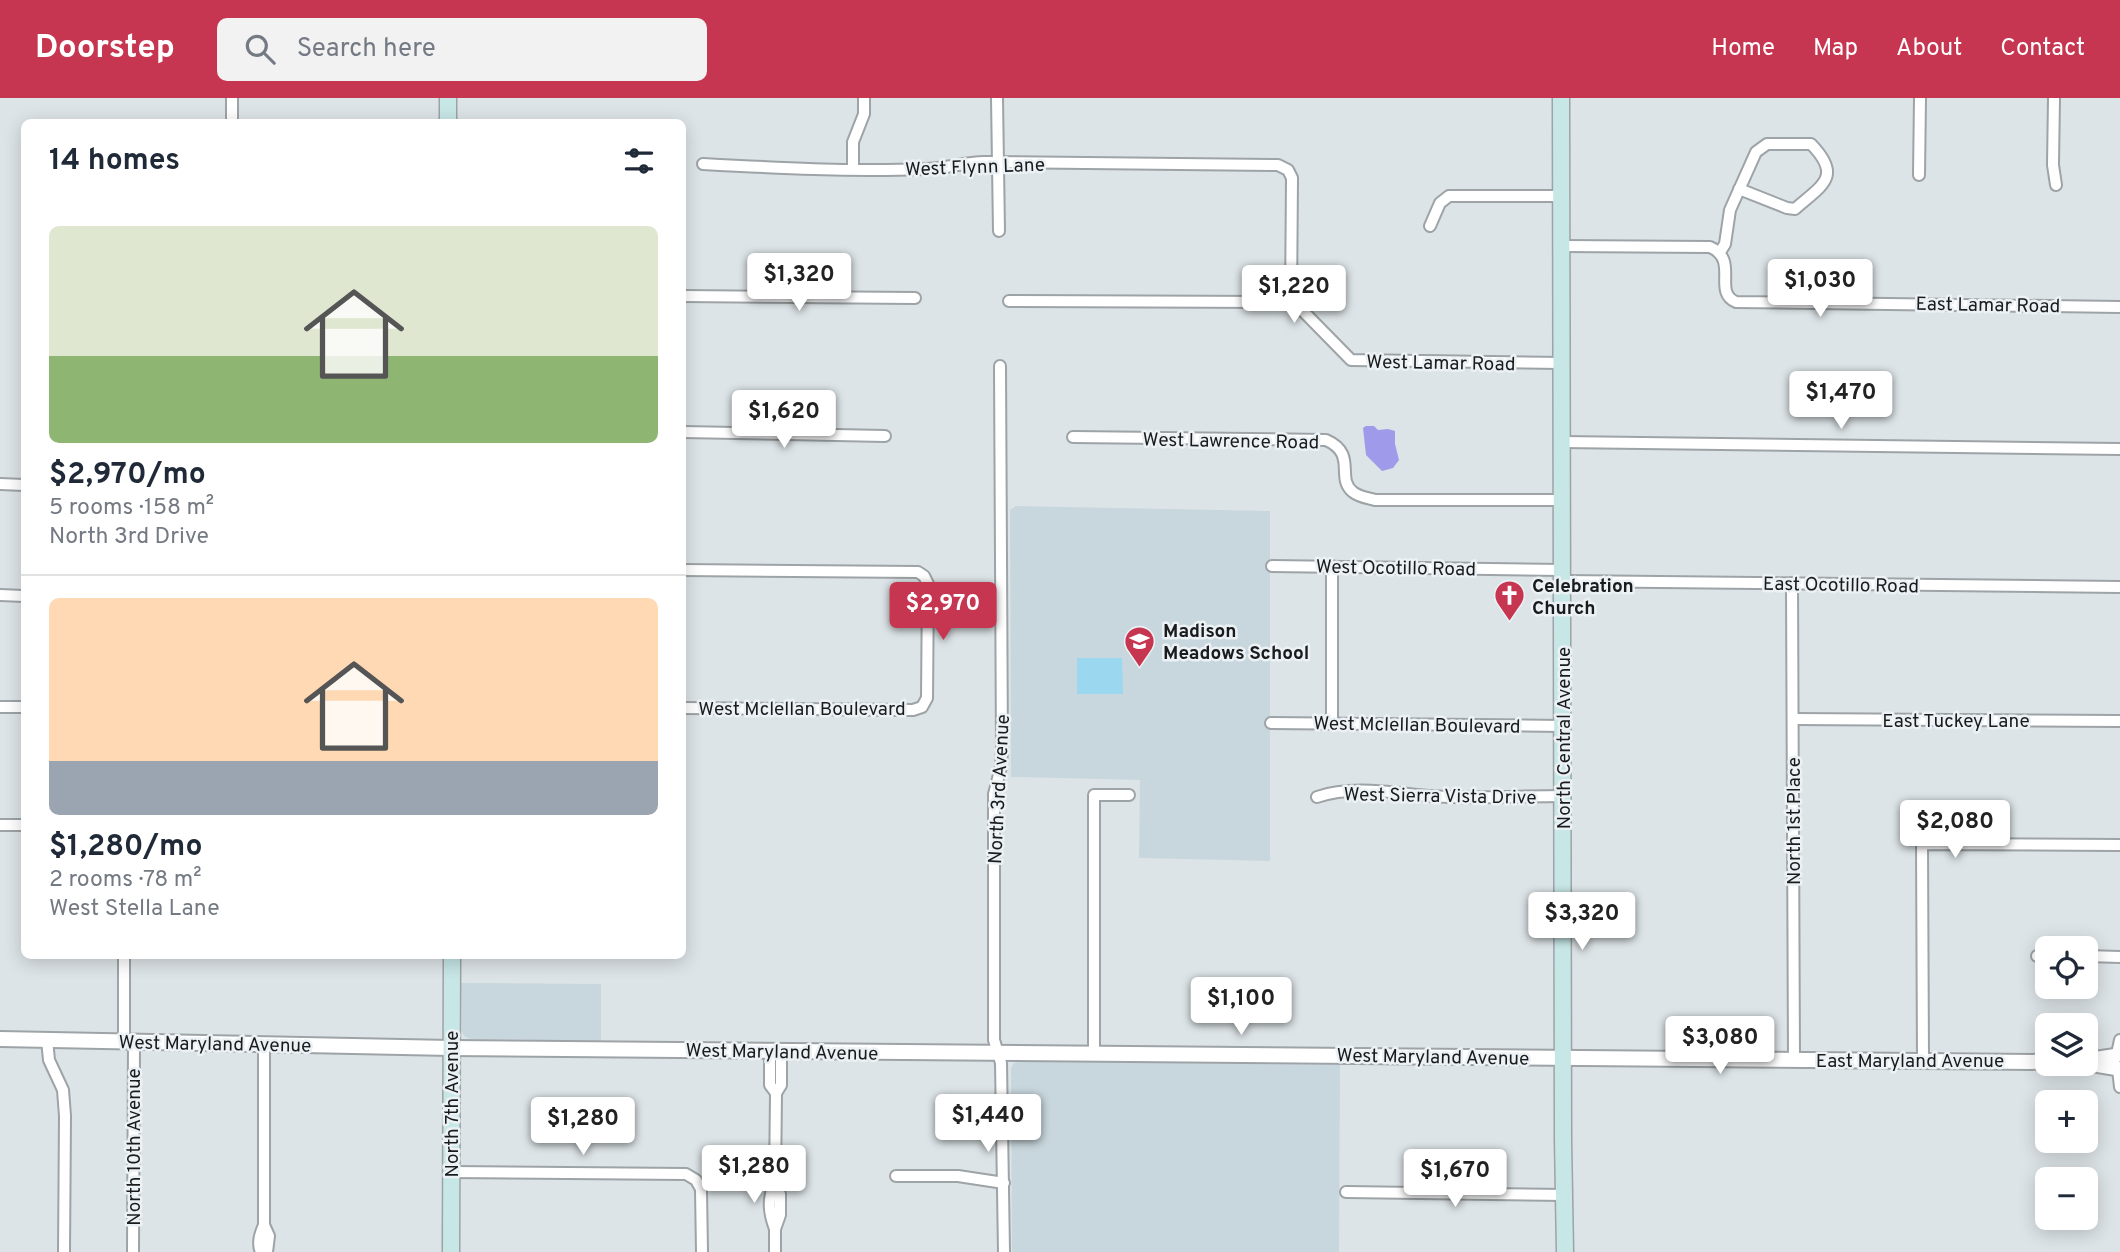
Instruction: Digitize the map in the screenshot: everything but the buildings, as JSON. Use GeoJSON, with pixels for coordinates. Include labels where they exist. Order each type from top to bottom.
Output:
{"type":"FeatureCollection","features":[{"type":"Feature","properties":{"kind":"main road"},"geometry":{"type":"LineString","coordinates":[[448,98],[448,119]]}},
{"type":"Feature","properties":{"kind":"main road","name":"North Central Avenue"},"geometry":{"type":"LineString","coordinates":[[1561,98],[1565,1252]]}},
{"type":"Feature","properties":{"kind":"main road","name":"North 7th Avenue"},"geometry":{"type":"LineString","coordinates":[[451,1252],[452,959]]}},
{"type":"Feature","properties":{"kind":"street"},"geometry":{"type":"LineString","coordinates":[[232,98],[232,119]]}},
{"type":"Feature","properties":{"kind":"street"},"geometry":{"type":"LineString","coordinates":[[853,169],[853,142],[864,114],[864,98]]}},
{"type":"Feature","properties":{"kind":"street"},"geometry":{"type":"LineString","coordinates":[[997,98],[999,231]]}},
{"type":"Feature","properties":{"kind":"street"},"geometry":{"type":"LineString","coordinates":[[1919,175],[1920,98]]}},
{"type":"Feature","properties":{"kind":"street"},"geometry":{"type":"LineString","coordinates":[[2054,98],[2053,165],[2056,185]]}},
{"type":"Feature","properties":{"kind":"street"},"geometry":{"type":"LineString","coordinates":[[1562,246],[1704,246],[1720,253],[1725,244],[1730,210],[1739,189],[1756,152],[1767,144],[1811,144],[1828,167],[1823,185],[1796,209],[1739,189]]}},
{"type":"Feature","properties":{"kind":"street","name":"West Flynn Lane"},"geometry":{"type":"LineString","coordinates":[[703,164],[792,169],[928,169],[970,162],[1278,165],[1288,170],[1292,178],[1291,303]]}},
{"type":"Feature","properties":{"kind":"street"},"geometry":{"type":"LineString","coordinates":[[1430,226],[1440,203],[1449,196],[1562,196]]}},
{"type":"Feature","properties":{"kind":"street","name":"East Lamar Road"},"geometry":{"type":"LineString","coordinates":[[1720,253],[1726,265],[1726,293],[1729,299],[1736,302],[2120,307]]}},
{"type":"Feature","properties":{"kind":"street"},"geometry":{"type":"LineString","coordinates":[[686,296],[915,298]]}},
{"type":"Feature","properties":{"kind":"street"},"geometry":{"type":"LineString","coordinates":[[1009,301],[1291,303]]}},
{"type":"Feature","properties":{"kind":"street","name":"West Lamar Road"},"geometry":{"type":"LineString","coordinates":[[1291,303],[1302,310],[1351,360],[1562,363]]}},
{"type":"Feature","properties":{"kind":"street","name":"North 3rd Avenue"},"geometry":{"type":"LineString","coordinates":[[1000,366],[1002,750],[1001,768],[994,794],[994,1040],[1001,1063],[1004,1252]]}},
{"type":"Feature","properties":{"kind":"street"},"geometry":{"type":"LineString","coordinates":[[686,432],[885,436]]}},
{"type":"Feature","properties":{"kind":"street","name":"West Lawrence Road"},"geometry":{"type":"LineString","coordinates":[[1073,437],[1326,440],[1340,449],[1346,466],[1348,486],[1354,493],[1363,496],[1393,500],[1562,500]]}},
{"type":"Feature","properties":{"kind":"street"},"geometry":{"type":"LineString","coordinates":[[1562,442],[2120,449]]}},
{"type":"Feature","properties":{"kind":"street"},"geometry":{"type":"LineString","coordinates":[[0,484],[21,485]]}},
{"type":"Feature","properties":{"kind":"street","name":"West Ocotillo Road"},"geometry":{"type":"LineString","coordinates":[[1272,566],[1562,575]]}},
{"type":"Feature","properties":{"kind":"street"},"geometry":{"type":"LineString","coordinates":[[1332,566],[1332,723]]}},
{"type":"Feature","properties":{"kind":"street","name":"West Mclellan Boulevard"},"geometry":{"type":"LineString","coordinates":[[686,570],[918,572],[928,584],[927,698],[922,707],[913,710],[686,708]]}},
{"type":"Feature","properties":{"kind":"street","name":"East Ocotillo Road"},"geometry":{"type":"LineString","coordinates":[[1562,575],[1792,583],[2120,587]]}},
{"type":"Feature","properties":{"kind":"street","name":"North 1st Place"},"geometry":{"type":"LineString","coordinates":[[1792,583],[1794,1059]]}},
{"type":"Feature","properties":{"kind":"street"},"geometry":{"type":"LineString","coordinates":[[0,595],[21,596]]}},
{"type":"Feature","properties":{"kind":"street"},"geometry":{"type":"LineString","coordinates":[[0,707],[21,707]]}},
{"type":"Feature","properties":{"kind":"street","name":"East Tuckey Lane"},"geometry":{"type":"LineString","coordinates":[[1793,719],[2120,721]]}},
{"type":"Feature","properties":{"kind":"street","name":"West Mclellan Boulevard"},"geometry":{"type":"LineString","coordinates":[[1271,723],[1563,726]]}},
{"type":"Feature","properties":{"kind":"street","name":"West Sierra Vista Drive"},"geometry":{"type":"LineString","coordinates":[[1317,797],[1331,793],[1366,792],[1429,796],[1563,796]]}},
{"type":"Feature","properties":{"kind":"street"},"geometry":{"type":"LineString","coordinates":[[1094,1054],[1094,794],[1129,794]]}},
{"type":"Feature","properties":{"kind":"street"},"geometry":{"type":"LineString","coordinates":[[0,825],[21,825]]}},
{"type":"Feature","properties":{"kind":"street"},"geometry":{"type":"LineString","coordinates":[[1923,1060],[1922,844],[2120,845]]}},
{"type":"Feature","properties":{"kind":"street"},"geometry":{"type":"LineString","coordinates":[[2098,957],[2120,957]]}},
{"type":"Feature","properties":{"kind":"street","name":"North 10th Avenue"},"geometry":{"type":"LineString","coordinates":[[124,959],[129,1042],[133,1252]]}},
{"type":"Feature","properties":{"kind":"street","name":"West Maryland Avenue"},"geometry":{"type":"LineString","coordinates":[[0,1039],[451,1048],[1563,1058]]}},
{"type":"Feature","properties":{"kind":"street"},"geometry":{"type":"LineString","coordinates":[[47,1040],[49,1060],[63,1090],[64,1252]]}},
{"type":"Feature","properties":{"kind":"street"},"geometry":{"type":"LineString","coordinates":[[261,1252],[260,1236],[264,1225],[264,1043]]}},
{"type":"Feature","properties":{"kind":"street"},"geometry":{"type":"LineString","coordinates":[[775,1051],[781,1085],[776,1093],[775,1183],[780,1194],[780,1216],[775,1229],[775,1252]]}},
{"type":"Feature","properties":{"kind":"street","name":"East Maryland Avenue"},"geometry":{"type":"LineString","coordinates":[[1563,1058],[2035,1062]]}},
{"type":"Feature","properties":{"kind":"street"},"geometry":{"type":"LineString","coordinates":[[2098,1060],[2118,1058],[2120,1087]]}},
{"type":"Feature","properties":{"kind":"street"},"geometry":{"type":"LineString","coordinates":[[451,1172],[681,1173],[691,1176],[698,1182],[702,1195],[702,1252]]}},
{"type":"Feature","properties":{"kind":"street"},"geometry":{"type":"LineString","coordinates":[[896,1176],[958,1176],[1004,1183]]}},
{"type":"Feature","properties":{"kind":"street"},"geometry":{"type":"LineString","coordinates":[[1346,1192],[1565,1195]]}},
{"type":"Feature","properties":{"kind":"street"},"geometry":{"type":"LineString","coordinates":[[264,1225],[269,1236],[267,1252]]}},
{"type":"Feature","properties":{"kind":"shaded area"},"geometry":{"type":"Polygon","coordinates":[[[1366,426],[1395,431],[1399,460],[1393,468],[1382,471],[1366,455],[1363,428],[1366,426]]]}},
{"type":"Feature","properties":{"kind":"shaded area","name":"Madison Meadows School"},"geometry":{"type":"Polygon","coordinates":[[[1016,506],[1270,511],[1270,861],[1139,858],[1140,780],[1011,777],[1010,510],[1016,506]]]}},
{"type":"Feature","properties":{"kind":"shaded area"},"geometry":{"type":"Polygon","coordinates":[[[1077,658],[1122,658],[1123,694],[1077,694],[1077,658]]]}},
{"type":"Feature","properties":{"kind":"shaded area"},"geometry":{"type":"Polygon","coordinates":[[[461,983],[601,984],[601,1041],[470,1039],[464,1036],[462,1031],[461,983]]]}},
{"type":"Feature","properties":{"kind":"shaded area"},"geometry":{"type":"Polygon","coordinates":[[[1014,1063],[1340,1065],[1339,1252],[1012,1252],[1011,1069],[1014,1063]]]}},
{"type":"Feature","properties":{"kind":"place","name":"Celebration Church"},"geometry":{"type":"Point","coordinates":[1509,623]}},
{"type":"Feature","properties":{"kind":"place","name":"Madison Meadows School"},"geometry":{"type":"Point","coordinates":[1140,668]}}]}
